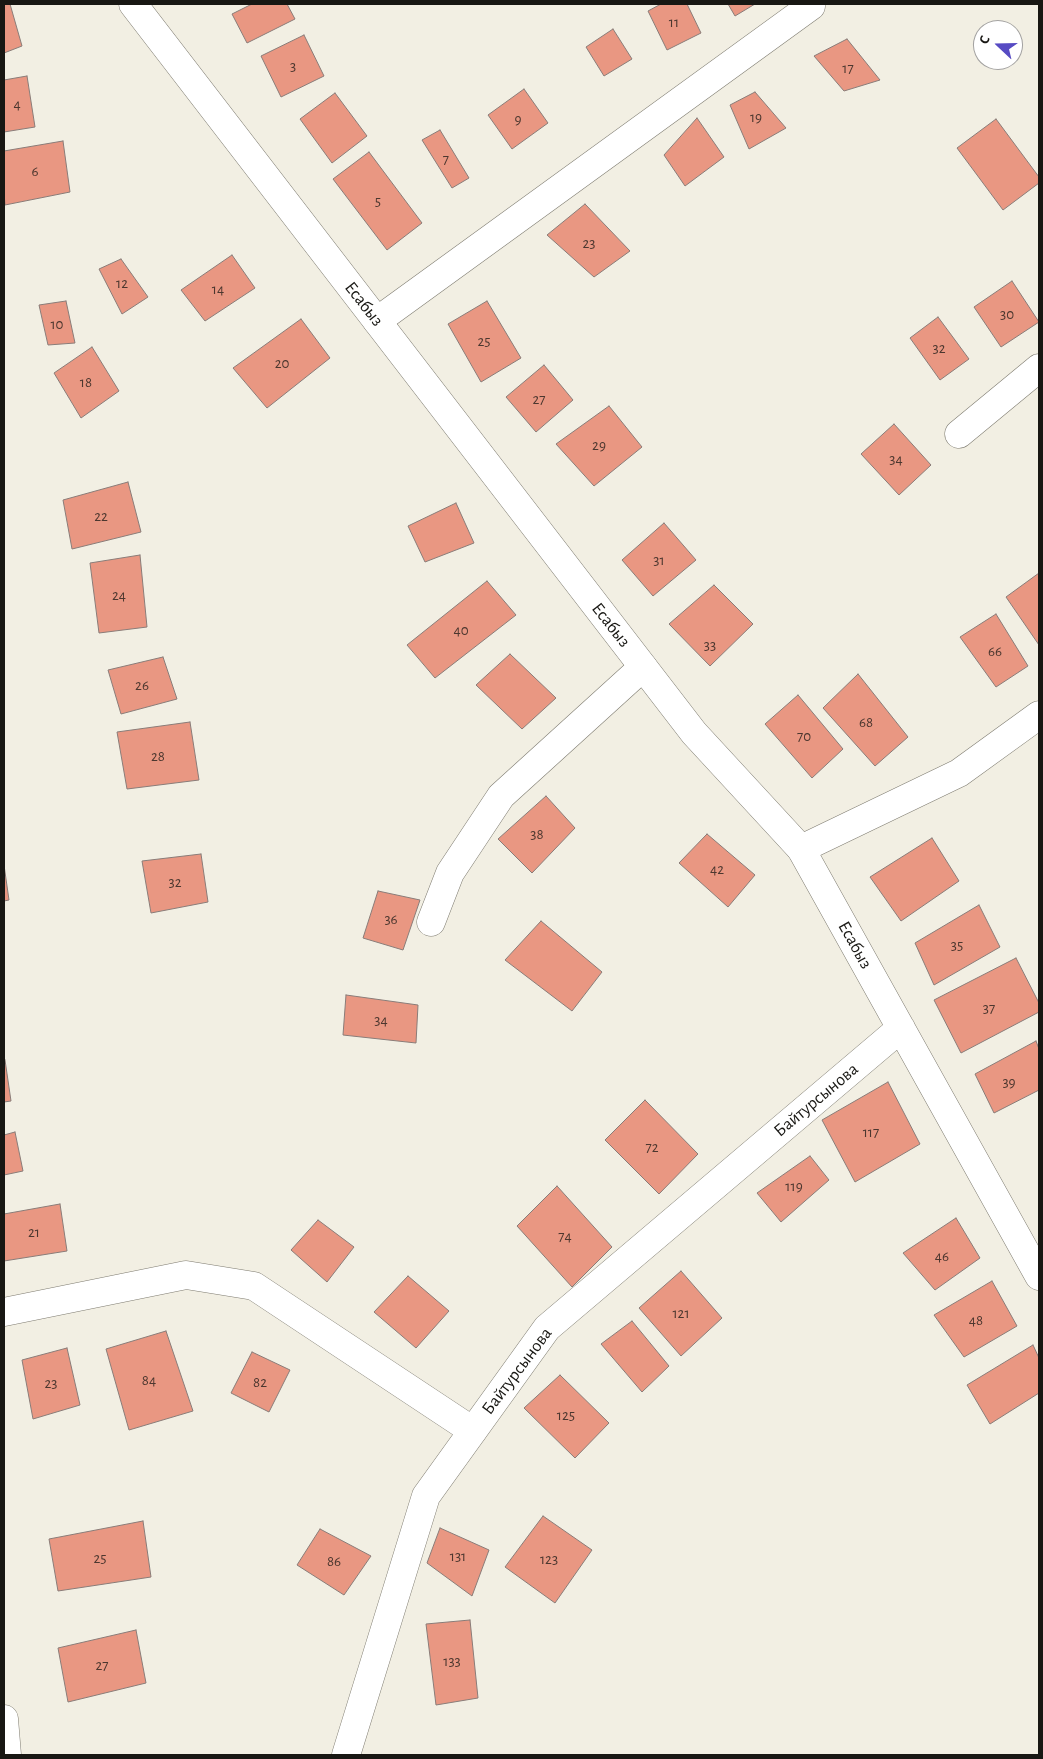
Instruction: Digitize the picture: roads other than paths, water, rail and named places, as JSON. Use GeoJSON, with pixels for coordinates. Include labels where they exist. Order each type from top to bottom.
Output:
{"type":"FeatureCollection","features":[{"type":"Feature","properties":{"kind":"street","name":"Есабыз"},"geometry":{"type":"LineString","coordinates":[[133,4],[694,733],[801,849],[1039,1276]]}},
{"type":"Feature","properties":{"kind":"street"},"geometry":{"type":"LineString","coordinates":[[377,321],[811,6]]}},
{"type":"Feature","properties":{"kind":"street"},"geometry":{"type":"LineString","coordinates":[[959,434],[1039,368]]}},
{"type":"Feature","properties":{"kind":"street"},"geometry":{"type":"LineString","coordinates":[[431,922],[450,873],[501,796],[643,667]]}},
{"type":"Feature","properties":{"kind":"street"},"geometry":{"type":"LineString","coordinates":[[801,849],[960,773],[1039,715]]}},
{"type":"Feature","properties":{"kind":"street","name":"Байтурсынова"},"geometry":{"type":"LineString","coordinates":[[346,1755],[426,1496],[547,1328],[901,1028]]}},
{"type":"Feature","properties":{"kind":"street"},"geometry":{"type":"LineString","coordinates":[[4,1312],[186,1275],[254,1286],[473,1431]]}},
{"type":"Feature","properties":{"kind":"street"},"geometry":{"type":"LineString","coordinates":[[4,1719],[8,1755]]}}]}
